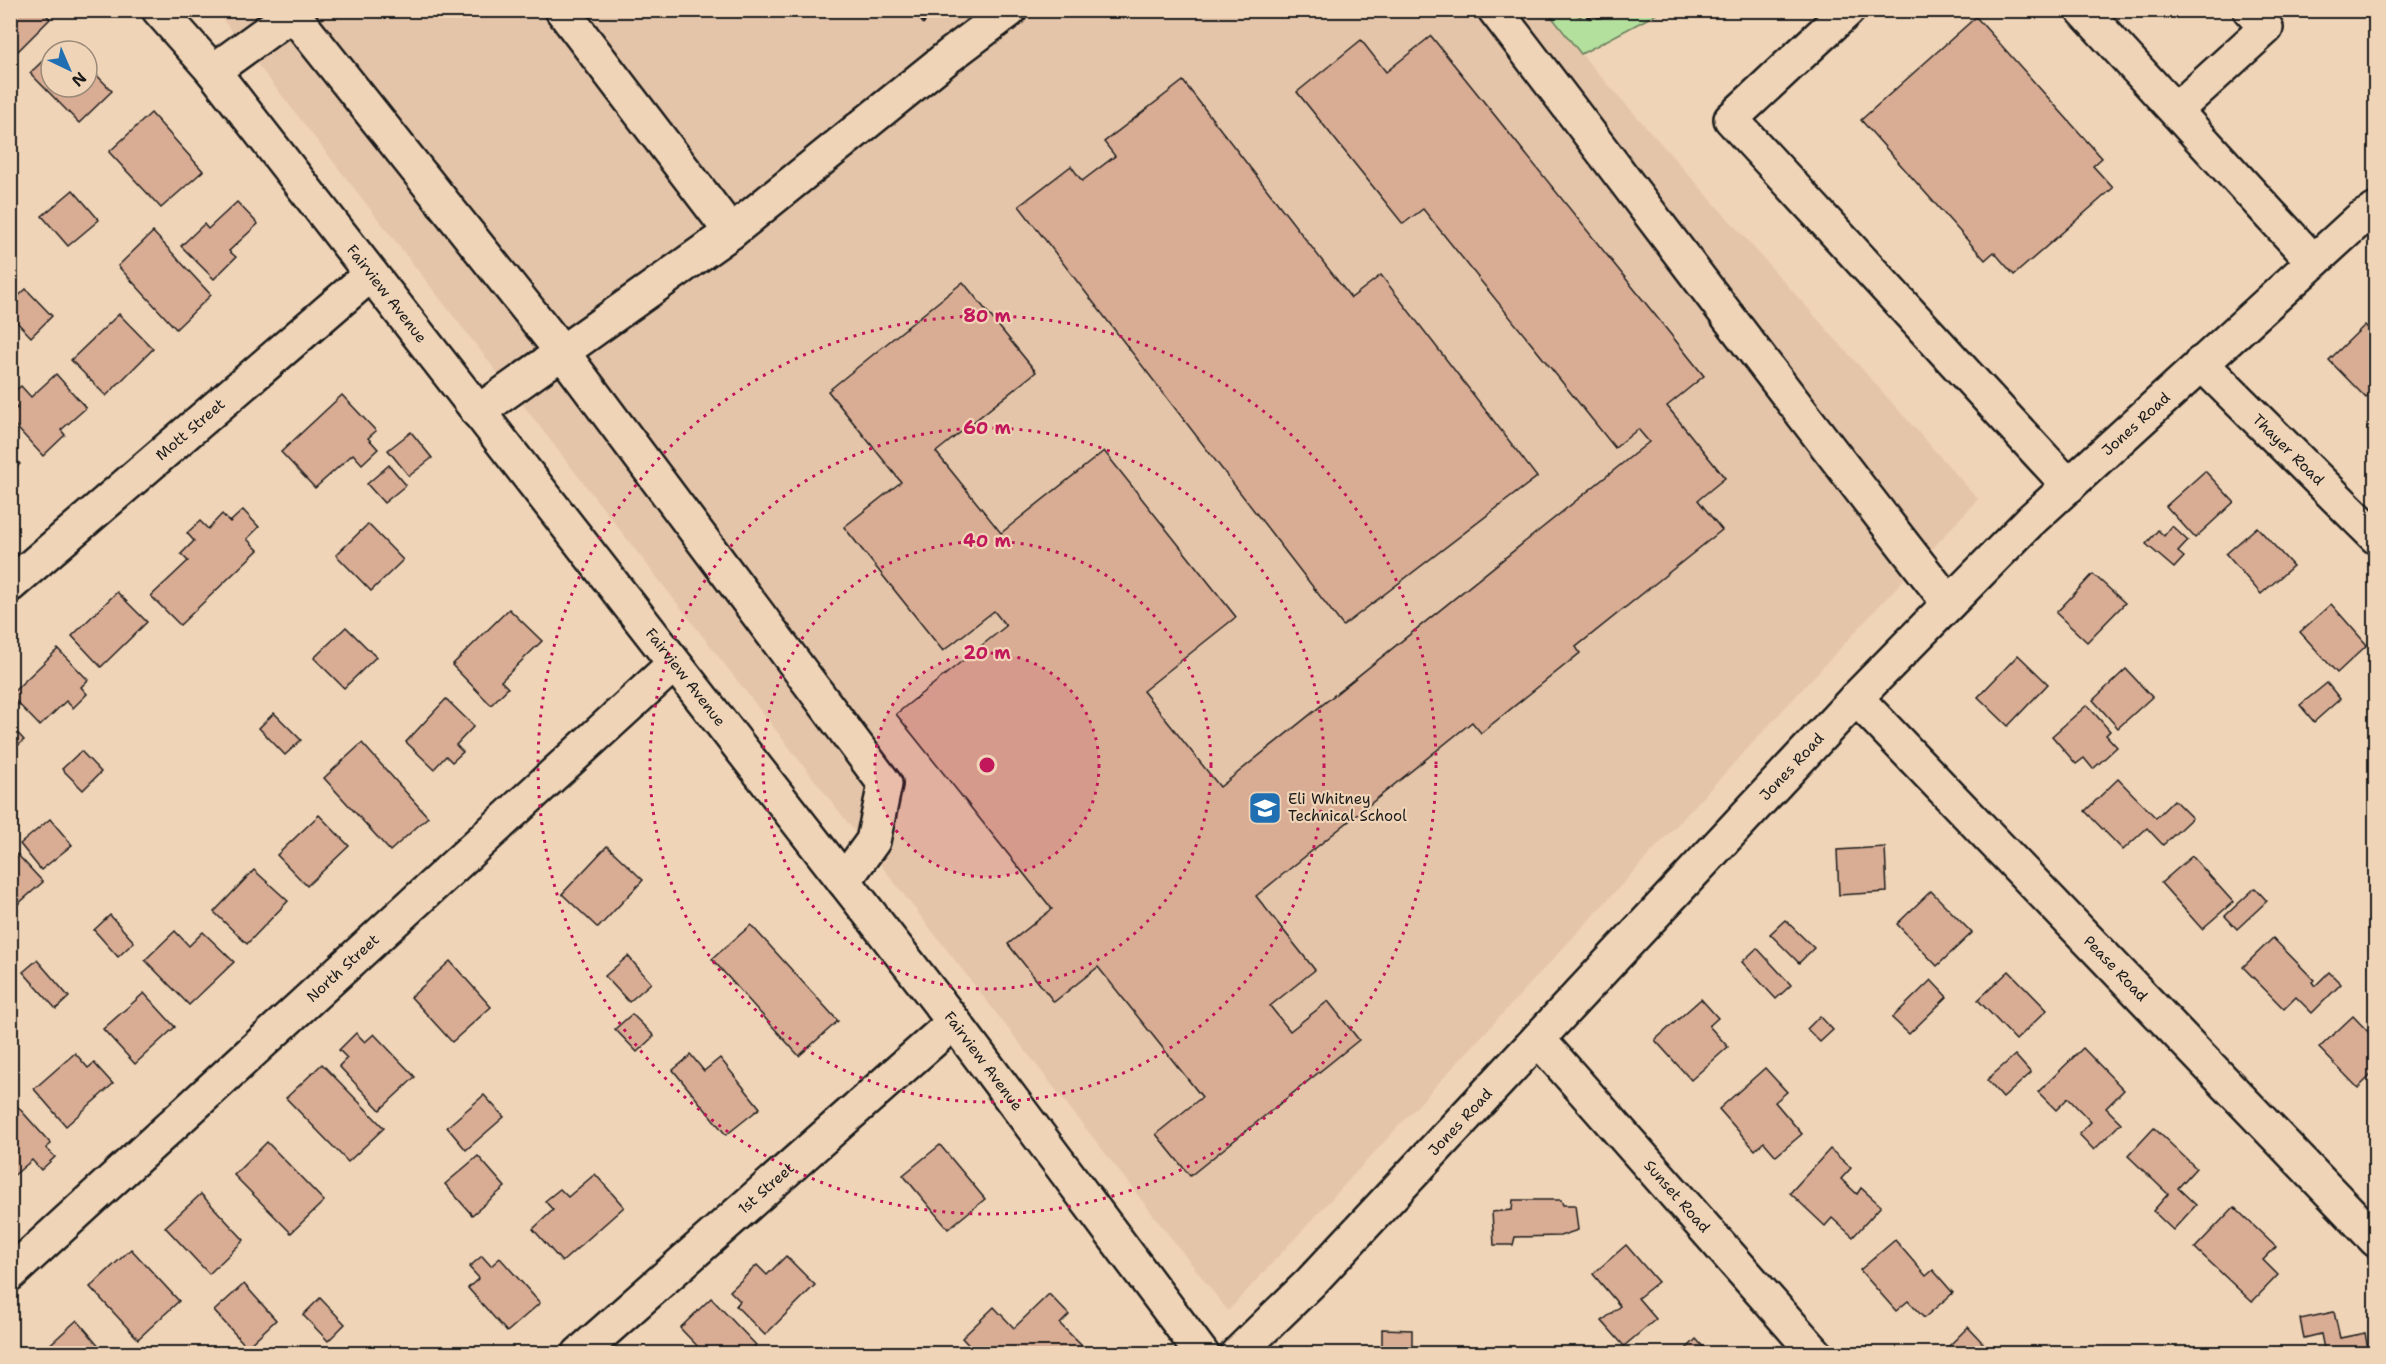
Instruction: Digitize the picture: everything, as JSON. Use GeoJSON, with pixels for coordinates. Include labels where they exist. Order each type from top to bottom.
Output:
{"type":"FeatureCollection","features":[{"type":"Feature","properties":{"kind":"street","name":"Fairview Avenue"},"geometry":{"type":"LineString","coordinates":[[159,10],[213,71],[954,1022],[1202,1353]]}},
{"type":"Feature","properties":{"kind":"street"},"geometry":{"type":"LineString","coordinates":[[562,10],[731,232]]}},
{"type":"Feature","properties":{"kind":"street"},"geometry":{"type":"LineString","coordinates":[[478,412],[731,232],[1010,10]]}},
{"type":"Feature","properties":{"kind":"street"},"geometry":{"type":"LineString","coordinates":[[1495,10],[1665,230],[1855,484],[1949,603]]}},
{"type":"Feature","properties":{"kind":"street"},"geometry":{"type":"LineString","coordinates":[[1848,10],[1731,119],[2069,486]]}},
{"type":"Feature","properties":{"kind":"street"},"geometry":{"type":"LineString","coordinates":[[2083,10],[2313,261]]}},
{"type":"Feature","properties":{"kind":"street"},"geometry":{"type":"LineString","coordinates":[[2176,110],[2266,28],[2250,10]]}},
{"type":"Feature","properties":{"kind":"street"},"geometry":{"type":"LineString","coordinates":[[213,71],[295,12],[562,352],[885,784],[873,842],[844,881]]}},
{"type":"Feature","properties":{"kind":"street","name":"Jones Road"},"geometry":{"type":"LineString","coordinates":[[1237,1353],[1311,1282],[1856,698],[1949,603],[2069,486],[2201,363],[2360,219],[2376,210]]}},
{"type":"Feature","properties":{"kind":"street","name":"Mott Street"},"geometry":{"type":"LineString","coordinates":[[10,585],[371,274]]}},
{"type":"Feature","properties":{"kind":"street","name":"Thayer Road"},"geometry":{"type":"LineString","coordinates":[[2201,363],[2376,537]]}},
{"type":"Feature","properties":{"kind":"street","name":"North Street"},"geometry":{"type":"LineString","coordinates":[[10,1274],[674,664]]}},
{"type":"Feature","properties":{"kind":"street","name":"Pease Road"},"geometry":{"type":"LineString","coordinates":[[1856,698],[2376,1240]]}},
{"type":"Feature","properties":{"kind":"street","name":"1st Street"},"geometry":{"type":"LineString","coordinates":[[579,1353],[954,1022]]}},
{"type":"Feature","properties":{"kind":"street","name":"Sunset Road"},"geometry":{"type":"LineString","coordinates":[[1538,1039],[1816,1353]]}},
{"type":"Feature","properties":{"kind":"path"},"geometry":{"type":"LineString","coordinates":[[1566,10],[1580,16],[1600,18],[1627,10]]}},
{"type":"Feature","properties":{"kind":"shaded area","name":"Eli Whitney Technical School"},"geometry":{"type":"Polygon","coordinates":[[[216,11],[1547,11],[1581,54],[1978,499],[1228,1311],[216,11]]]}},
{"type":"Feature","properties":{"kind":"green space"},"geometry":{"type":"Polygon","coordinates":[[[1547,11],[1662,11],[1581,54],[1547,11]]]}},
{"type":"Feature","properties":{"kind":"building"},"geometry":{"type":"Polygon","coordinates":[[[10,10],[42,10],[50,19],[10,59],[10,10]]]}},
{"type":"Feature","properties":{"kind":"building"},"geometry":{"type":"Polygon","coordinates":[[[1976,17],[2102,158],[2093,166],[2113,188],[2014,275],[1994,252],[1985,260],[1861,120],[1976,17]]]}},
{"type":"Feature","properties":{"kind":"building"},"geometry":{"type":"Polygon","coordinates":[[[1431,36],[1704,376],[1667,406],[1725,478],[1698,500],[1722,530],[1576,647],[1580,653],[1481,733],[1472,722],[1256,896],[1315,970],[1270,1006],[1290,1031],[1328,1001],[1359,1040],[1190,1176],[1156,1134],[1202,1097],[1098,967],[1054,1002],[1008,944],[1052,909],[896,714],[1006,626],[994,611],[943,651],[844,527],[901,482],[828,391],[963,282],[1036,372],[936,452],[1001,533],[1104,451],[1236,617],[1143,691],[1220,787],[1649,442],[1638,429],[1615,448],[1423,209],[1403,224],[1297,92],[1361,40],[1386,72],[1431,36]]]}},
{"type":"Feature","properties":{"kind":"building"},"geometry":{"type":"Polygon","coordinates":[[[39,64],[39,82],[30,73],[39,64]]]}},
{"type":"Feature","properties":{"kind":"building"},"geometry":{"type":"Polygon","coordinates":[[[99,77],[112,91],[79,123],[55,99],[99,99],[99,77]]]}},
{"type":"Feature","properties":{"kind":"building"},"geometry":{"type":"Polygon","coordinates":[[[1183,81],[1351,298],[1381,275],[1537,477],[1343,626],[1019,206],[1071,166],[1082,181],[1115,156],[1104,142],[1183,81]]]}},
{"type":"Feature","properties":{"kind":"building"},"geometry":{"type":"Polygon","coordinates":[[[151,113],[203,171],[161,208],[109,152],[151,113]]]}},
{"type":"Feature","properties":{"kind":"building"},"geometry":{"type":"Polygon","coordinates":[[[73,190],[99,220],[68,246],[42,216],[73,190]]]}},
{"type":"Feature","properties":{"kind":"building"},"geometry":{"type":"Polygon","coordinates":[[[237,202],[258,224],[229,251],[236,257],[214,279],[181,246],[204,224],[208,229],[237,202]]]}},
{"type":"Feature","properties":{"kind":"building"},"geometry":{"type":"Polygon","coordinates":[[[153,232],[211,295],[176,329],[118,266],[153,232]]]}},
{"type":"Feature","properties":{"kind":"building"},"geometry":{"type":"Polygon","coordinates":[[[26,289],[52,316],[31,337],[10,315],[10,304],[26,289]]]}},
{"type":"Feature","properties":{"kind":"building"},"geometry":{"type":"Polygon","coordinates":[[[119,314],[153,349],[106,396],[71,360],[119,314]]]}},
{"type":"Feature","properties":{"kind":"building"},"geometry":{"type":"Polygon","coordinates":[[[2365,325],[2376,336],[2376,389],[2366,398],[2329,360],[2365,325]]]}},
{"type":"Feature","properties":{"kind":"building"},"geometry":{"type":"Polygon","coordinates":[[[56,374],[86,408],[61,430],[65,435],[43,456],[10,420],[10,414],[17,408],[10,401],[10,395],[21,386],[31,397],[56,374]]]}},
{"type":"Feature","properties":{"kind":"building"},"geometry":{"type":"Polygon","coordinates":[[[342,395],[376,431],[368,438],[378,449],[362,464],[353,454],[315,488],[281,452],[342,395]]]}},
{"type":"Feature","properties":{"kind":"building"},"geometry":{"type":"Polygon","coordinates":[[[411,432],[432,458],[409,476],[388,450],[411,432]]]}},
{"type":"Feature","properties":{"kind":"building"},"geometry":{"type":"Polygon","coordinates":[[[10,454],[20,464],[10,473],[10,454]]]}},
{"type":"Feature","properties":{"kind":"building"},"geometry":{"type":"Polygon","coordinates":[[[389,465],[406,485],[384,503],[367,484],[389,465]]]}},
{"type":"Feature","properties":{"kind":"building"},"geometry":{"type":"Polygon","coordinates":[[[2205,471],[2234,502],[2195,538],[2166,506],[2205,471]]]}},
{"type":"Feature","properties":{"kind":"building"},"geometry":{"type":"Polygon","coordinates":[[[243,510],[259,527],[247,539],[258,550],[180,625],[151,596],[188,561],[181,554],[194,541],[187,533],[200,521],[208,529],[222,514],[230,522],[243,510]]]}},
{"type":"Feature","properties":{"kind":"building"},"geometry":{"type":"Polygon","coordinates":[[[368,524],[403,560],[371,591],[336,555],[368,524]]]}},
{"type":"Feature","properties":{"kind":"building"},"geometry":{"type":"Polygon","coordinates":[[[2172,526],[2188,541],[2178,552],[2184,557],[2174,568],[2146,544],[2158,530],[2164,536],[2172,526]]]}},
{"type":"Feature","properties":{"kind":"building"},"geometry":{"type":"Polygon","coordinates":[[[2257,527],[2293,566],[2261,594],[2226,554],[2257,527]]]}},
{"type":"Feature","properties":{"kind":"building"},"geometry":{"type":"Polygon","coordinates":[[[2093,574],[2125,603],[2087,642],[2056,613],[2093,574]]]}},
{"type":"Feature","properties":{"kind":"building"},"geometry":{"type":"Polygon","coordinates":[[[117,592],[147,622],[101,667],[72,636],[117,592]]]}},
{"type":"Feature","properties":{"kind":"building"},"geometry":{"type":"Polygon","coordinates":[[[2331,604],[2367,645],[2337,673],[2300,632],[2331,604]]]}},
{"type":"Feature","properties":{"kind":"building"},"geometry":{"type":"Polygon","coordinates":[[[509,609],[542,641],[501,681],[508,688],[491,705],[452,665],[509,609]]]}},
{"type":"Feature","properties":{"kind":"building"},"geometry":{"type":"Polygon","coordinates":[[[346,627],[376,657],[344,688],[314,658],[346,627]]]}},
{"type":"Feature","properties":{"kind":"building"},"geometry":{"type":"Polygon","coordinates":[[[58,649],[88,680],[81,687],[87,694],[73,708],[66,701],[40,726],[10,695],[58,649]]]}},
{"type":"Feature","properties":{"kind":"building"},"geometry":{"type":"Polygon","coordinates":[[[2018,655],[2048,684],[2008,726],[1978,697],[2018,655]]]}},
{"type":"Feature","properties":{"kind":"building"},"geometry":{"type":"Polygon","coordinates":[[[2126,669],[2152,697],[2118,728],[2093,700],[2126,669]]]}},
{"type":"Feature","properties":{"kind":"building"},"geometry":{"type":"Polygon","coordinates":[[[2327,683],[2340,699],[2314,722],[2300,705],[2327,683]]]}},
{"type":"Feature","properties":{"kind":"building"},"geometry":{"type":"Polygon","coordinates":[[[446,699],[474,726],[456,745],[463,752],[452,762],[446,756],[434,769],[406,742],[446,699]]]}},
{"type":"Feature","properties":{"kind":"building"},"geometry":{"type":"Polygon","coordinates":[[[2087,705],[2110,731],[2106,735],[2117,747],[2093,769],[2084,758],[2076,764],[2052,736],[2087,705]]]}},
{"type":"Feature","properties":{"kind":"building"},"geometry":{"type":"Polygon","coordinates":[[[274,713],[301,740],[285,755],[259,728],[274,713]]]}},
{"type":"Feature","properties":{"kind":"building"},"geometry":{"type":"Polygon","coordinates":[[[10,725],[24,740],[10,753],[10,725]]]}},
{"type":"Feature","properties":{"kind":"building"},"geometry":{"type":"Polygon","coordinates":[[[362,743],[428,817],[390,851],[324,778],[362,743]]]}},
{"type":"Feature","properties":{"kind":"building"},"geometry":{"type":"Polygon","coordinates":[[[81,751],[101,772],[83,790],[62,769],[81,751]]]}},
{"type":"Feature","properties":{"kind":"building"},"geometry":{"type":"Polygon","coordinates":[[[2118,779],[2156,818],[2174,800],[2192,818],[2163,845],[2147,828],[2123,850],[2085,811],[2118,779]]]}},
{"type":"Feature","properties":{"kind":"building"},"geometry":{"type":"Polygon","coordinates":[[[319,815],[349,846],[307,886],[277,855],[319,815]]]}},
{"type":"Feature","properties":{"kind":"building"},"geometry":{"type":"Polygon","coordinates":[[[50,819],[72,845],[41,870],[20,844],[50,819]]]}},
{"type":"Feature","properties":{"kind":"building"},"geometry":{"type":"Polygon","coordinates":[[[607,846],[643,880],[598,928],[562,894],[607,846]]]}},
{"type":"Feature","properties":{"kind":"building"},"geometry":{"type":"Polygon","coordinates":[[[1885,847],[1887,892],[1839,895],[1837,850],[1885,847]]]}},
{"type":"Feature","properties":{"kind":"building"},"geometry":{"type":"Polygon","coordinates":[[[17,854],[43,882],[10,911],[10,861],[17,854]]]}},
{"type":"Feature","properties":{"kind":"building"},"geometry":{"type":"Polygon","coordinates":[[[2192,856],[2233,902],[2202,929],[2161,883],[2192,856]]]}},
{"type":"Feature","properties":{"kind":"building"},"geometry":{"type":"Polygon","coordinates":[[[254,870],[288,901],[247,944],[214,912],[254,870]]]}},
{"type":"Feature","properties":{"kind":"building"},"geometry":{"type":"Polygon","coordinates":[[[2255,888],[2267,901],[2237,929],[2225,916],[2255,888]]]}},
{"type":"Feature","properties":{"kind":"building"},"geometry":{"type":"Polygon","coordinates":[[[1931,891],[1972,933],[1937,966],[1897,924],[1931,891]]]}},
{"type":"Feature","properties":{"kind":"building"},"geometry":{"type":"Polygon","coordinates":[[[110,915],[134,942],[118,957],[94,930],[110,915]]]}},
{"type":"Feature","properties":{"kind":"building"},"geometry":{"type":"Polygon","coordinates":[[[1785,920],[1814,948],[1799,963],[1770,934],[1785,920]]]}},
{"type":"Feature","properties":{"kind":"building"},"geometry":{"type":"Polygon","coordinates":[[[751,925],[838,1021],[799,1056],[712,959],[751,925]]]}},
{"type":"Feature","properties":{"kind":"building"},"geometry":{"type":"Polygon","coordinates":[[[175,931],[189,946],[203,932],[234,962],[189,1005],[145,960],[175,931]]]}},
{"type":"Feature","properties":{"kind":"building"},"geometry":{"type":"Polygon","coordinates":[[[2273,938],[2314,980],[2312,982],[2315,986],[2329,972],[2341,984],[2312,1013],[2296,997],[2284,1009],[2243,967],[2273,938]]]}},
{"type":"Feature","properties":{"kind":"building"},"geometry":{"type":"Polygon","coordinates":[[[1757,948],[1791,985],[1776,999],[1742,962],[1757,948]]]}},
{"type":"Feature","properties":{"kind":"building"},"geometry":{"type":"Polygon","coordinates":[[[628,956],[651,983],[629,1002],[605,976],[628,956]]]}},
{"type":"Feature","properties":{"kind":"building"},"geometry":{"type":"Polygon","coordinates":[[[37,960],[69,997],[56,1009],[23,972],[37,960]]]}},
{"type":"Feature","properties":{"kind":"building"},"geometry":{"type":"Polygon","coordinates":[[[450,961],[491,1007],[452,1042],[411,997],[450,961]]]}},
{"type":"Feature","properties":{"kind":"building"},"geometry":{"type":"Polygon","coordinates":[[[2009,971],[2047,1010],[2016,1040],[1978,1000],[2009,971]]]}},
{"type":"Feature","properties":{"kind":"building"},"geometry":{"type":"Polygon","coordinates":[[[1931,980],[1947,997],[1909,1034],[1892,1018],[1931,980]]]}},
{"type":"Feature","properties":{"kind":"building"},"geometry":{"type":"Polygon","coordinates":[[[144,993],[175,1027],[135,1064],[103,1029],[144,993]]]}},
{"type":"Feature","properties":{"kind":"building"},"geometry":{"type":"Polygon","coordinates":[[[1701,999],[1718,1018],[1709,1026],[1728,1047],[1691,1080],[1655,1040],[1701,999]]]}},
{"type":"Feature","properties":{"kind":"building"},"geometry":{"type":"Polygon","coordinates":[[[632,1014],[654,1036],[637,1052],[615,1029],[632,1014]]]}},
{"type":"Feature","properties":{"kind":"building"},"geometry":{"type":"Polygon","coordinates":[[[1820,1016],[1833,1030],[1820,1042],[1807,1029],[1820,1016]]]}},
{"type":"Feature","properties":{"kind":"building"},"geometry":{"type":"Polygon","coordinates":[[[2353,1016],[2376,1040],[2376,1070],[2358,1088],[2319,1048],[2353,1016]]]}},
{"type":"Feature","properties":{"kind":"building"},"geometry":{"type":"Polygon","coordinates":[[[356,1033],[365,1042],[374,1034],[415,1077],[380,1110],[339,1066],[347,1058],[339,1050],[356,1033]]]}},
{"type":"Feature","properties":{"kind":"building"},"geometry":{"type":"Polygon","coordinates":[[[2083,1048],[2124,1090],[2106,1108],[2121,1123],[2094,1150],[2079,1134],[2091,1122],[2068,1098],[2056,1110],[2038,1092],[2083,1048]]]}},
{"type":"Feature","properties":{"kind":"building"},"geometry":{"type":"Polygon","coordinates":[[[75,1053],[88,1068],[94,1063],[113,1084],[66,1126],[34,1089],[75,1053]]]}},
{"type":"Feature","properties":{"kind":"building"},"geometry":{"type":"Polygon","coordinates":[[[691,1055],[704,1071],[720,1058],[760,1108],[726,1135],[673,1070],[691,1055]]]}},
{"type":"Feature","properties":{"kind":"building"},"geometry":{"type":"Polygon","coordinates":[[[2015,1055],[2031,1073],[2003,1098],[1987,1080],[2015,1055]]]}},
{"type":"Feature","properties":{"kind":"building"},"geometry":{"type":"Polygon","coordinates":[[[322,1064],[384,1128],[348,1162],[286,1098],[322,1064]]]}},
{"type":"Feature","properties":{"kind":"building"},"geometry":{"type":"Polygon","coordinates":[[[1765,1068],[1787,1092],[1775,1102],[1802,1134],[1776,1156],[1764,1142],[1755,1150],[1719,1109],[1765,1068]]]}},
{"type":"Feature","properties":{"kind":"building"},"geometry":{"type":"Polygon","coordinates":[[[484,1095],[504,1117],[466,1150],[447,1127],[484,1095]]]}},
{"type":"Feature","properties":{"kind":"building"},"geometry":{"type":"Polygon","coordinates":[[[10,1098],[51,1144],[46,1148],[55,1157],[41,1170],[32,1160],[11,1178],[10,1098]]]}},
{"type":"Feature","properties":{"kind":"building"},"geometry":{"type":"Polygon","coordinates":[[[2154,1128],[2196,1168],[2178,1188],[2196,1205],[2173,1230],[2153,1211],[2168,1194],[2128,1156],[2154,1128]]]}},
{"type":"Feature","properties":{"kind":"building"},"geometry":{"type":"Polygon","coordinates":[[[267,1142],[324,1201],[291,1233],[234,1175],[267,1142]]]}},
{"type":"Feature","properties":{"kind":"building"},"geometry":{"type":"Polygon","coordinates":[[[940,1145],[985,1199],[948,1229],[903,1175],[940,1145]]]}},
{"type":"Feature","properties":{"kind":"building"},"geometry":{"type":"Polygon","coordinates":[[[1830,1149],[1851,1168],[1841,1179],[1857,1194],[1861,1188],[1881,1206],[1853,1237],[1832,1218],[1825,1226],[1790,1193],[1830,1149]]]}},
{"type":"Feature","properties":{"kind":"building"},"geometry":{"type":"Polygon","coordinates":[[[478,1156],[505,1187],[472,1215],[445,1184],[478,1156]]]}},
{"type":"Feature","properties":{"kind":"building"},"geometry":{"type":"Polygon","coordinates":[[[595,1174],[624,1207],[562,1262],[533,1229],[553,1210],[545,1201],[560,1189],[568,1197],[595,1174]]]}},
{"type":"Feature","properties":{"kind":"building"},"geometry":{"type":"Polygon","coordinates":[[[201,1194],[244,1240],[209,1274],[165,1227],[201,1194]]]}},
{"type":"Feature","properties":{"kind":"building"},"geometry":{"type":"Polygon","coordinates":[[[1513,1200],[1561,1200],[1563,1205],[1575,1205],[1578,1230],[1560,1236],[1515,1237],[1513,1245],[1494,1245],[1492,1212],[1512,1210],[1513,1200]]]}},
{"type":"Feature","properties":{"kind":"building"},"geometry":{"type":"Polygon","coordinates":[[[2234,1207],[2276,1247],[2263,1260],[2278,1275],[2252,1302],[2195,1248],[2234,1207]]]}},
{"type":"Feature","properties":{"kind":"building"},"geometry":{"type":"Polygon","coordinates":[[[1895,1240],[1926,1276],[1933,1270],[1953,1293],[1924,1318],[1908,1301],[1896,1311],[1860,1270],[1895,1240]]]}},
{"type":"Feature","properties":{"kind":"building"},"geometry":{"type":"Polygon","coordinates":[[[1626,1245],[1658,1282],[1638,1298],[1656,1319],[1624,1346],[1602,1321],[1620,1306],[1593,1274],[1626,1245]]]}},
{"type":"Feature","properties":{"kind":"building"},"geometry":{"type":"Polygon","coordinates":[[[131,1249],[179,1301],[138,1339],[90,1287],[131,1249]]]}},
{"type":"Feature","properties":{"kind":"building"},"geometry":{"type":"Polygon","coordinates":[[[482,1256],[491,1266],[500,1258],[540,1303],[507,1332],[468,1288],[479,1278],[469,1267],[482,1256]]]}},
{"type":"Feature","properties":{"kind":"building"},"geometry":{"type":"Polygon","coordinates":[[[786,1256],[815,1285],[765,1335],[736,1306],[740,1301],[730,1291],[757,1265],[767,1275],[786,1256]]]}},
{"type":"Feature","properties":{"kind":"building"},"geometry":{"type":"Polygon","coordinates":[[[244,1284],[276,1320],[247,1347],[214,1311],[244,1284]]]}},
{"type":"Feature","properties":{"kind":"building"},"geometry":{"type":"Polygon","coordinates":[[[1049,1294],[1069,1315],[1060,1324],[1082,1346],[1074,1354],[977,1354],[962,1338],[994,1307],[1014,1328],[1049,1294]]]}},
{"type":"Feature","properties":{"kind":"building"},"geometry":{"type":"Polygon","coordinates":[[[320,1298],[345,1324],[328,1341],[303,1315],[320,1298]]]}},
{"type":"Feature","properties":{"kind":"building"},"geometry":{"type":"Polygon","coordinates":[[[711,1298],[756,1345],[747,1354],[705,1354],[680,1328],[711,1298]]]}},
{"type":"Feature","properties":{"kind":"building"},"geometry":{"type":"Polygon","coordinates":[[[2334,1312],[2340,1338],[2365,1333],[2369,1354],[2325,1354],[2321,1334],[2304,1338],[2300,1319],[2334,1312]]]}},
{"type":"Feature","properties":{"kind":"building"},"geometry":{"type":"Polygon","coordinates":[[[77,1320],[106,1354],[50,1354],[45,1349],[77,1320]]]}},
{"type":"Feature","properties":{"kind":"building"},"geometry":{"type":"Polygon","coordinates":[[[1968,1327],[1993,1354],[1941,1354],[1968,1327]]]}},
{"type":"Feature","properties":{"kind":"building"},"geometry":{"type":"Polygon","coordinates":[[[1382,1329],[1412,1330],[1412,1354],[1366,1354],[1366,1348],[1382,1348],[1382,1329]]]}},
{"type":"Feature","properties":{"kind":"building"},"geometry":{"type":"Polygon","coordinates":[[[1696,1339],[1710,1354],[1681,1354],[1696,1339]]]}},
{"type":"Feature","properties":{"kind":"place","name":"Eli Whitney Technical School"},"geometry":{"type":"Point","coordinates":[1265,808]}}]}
